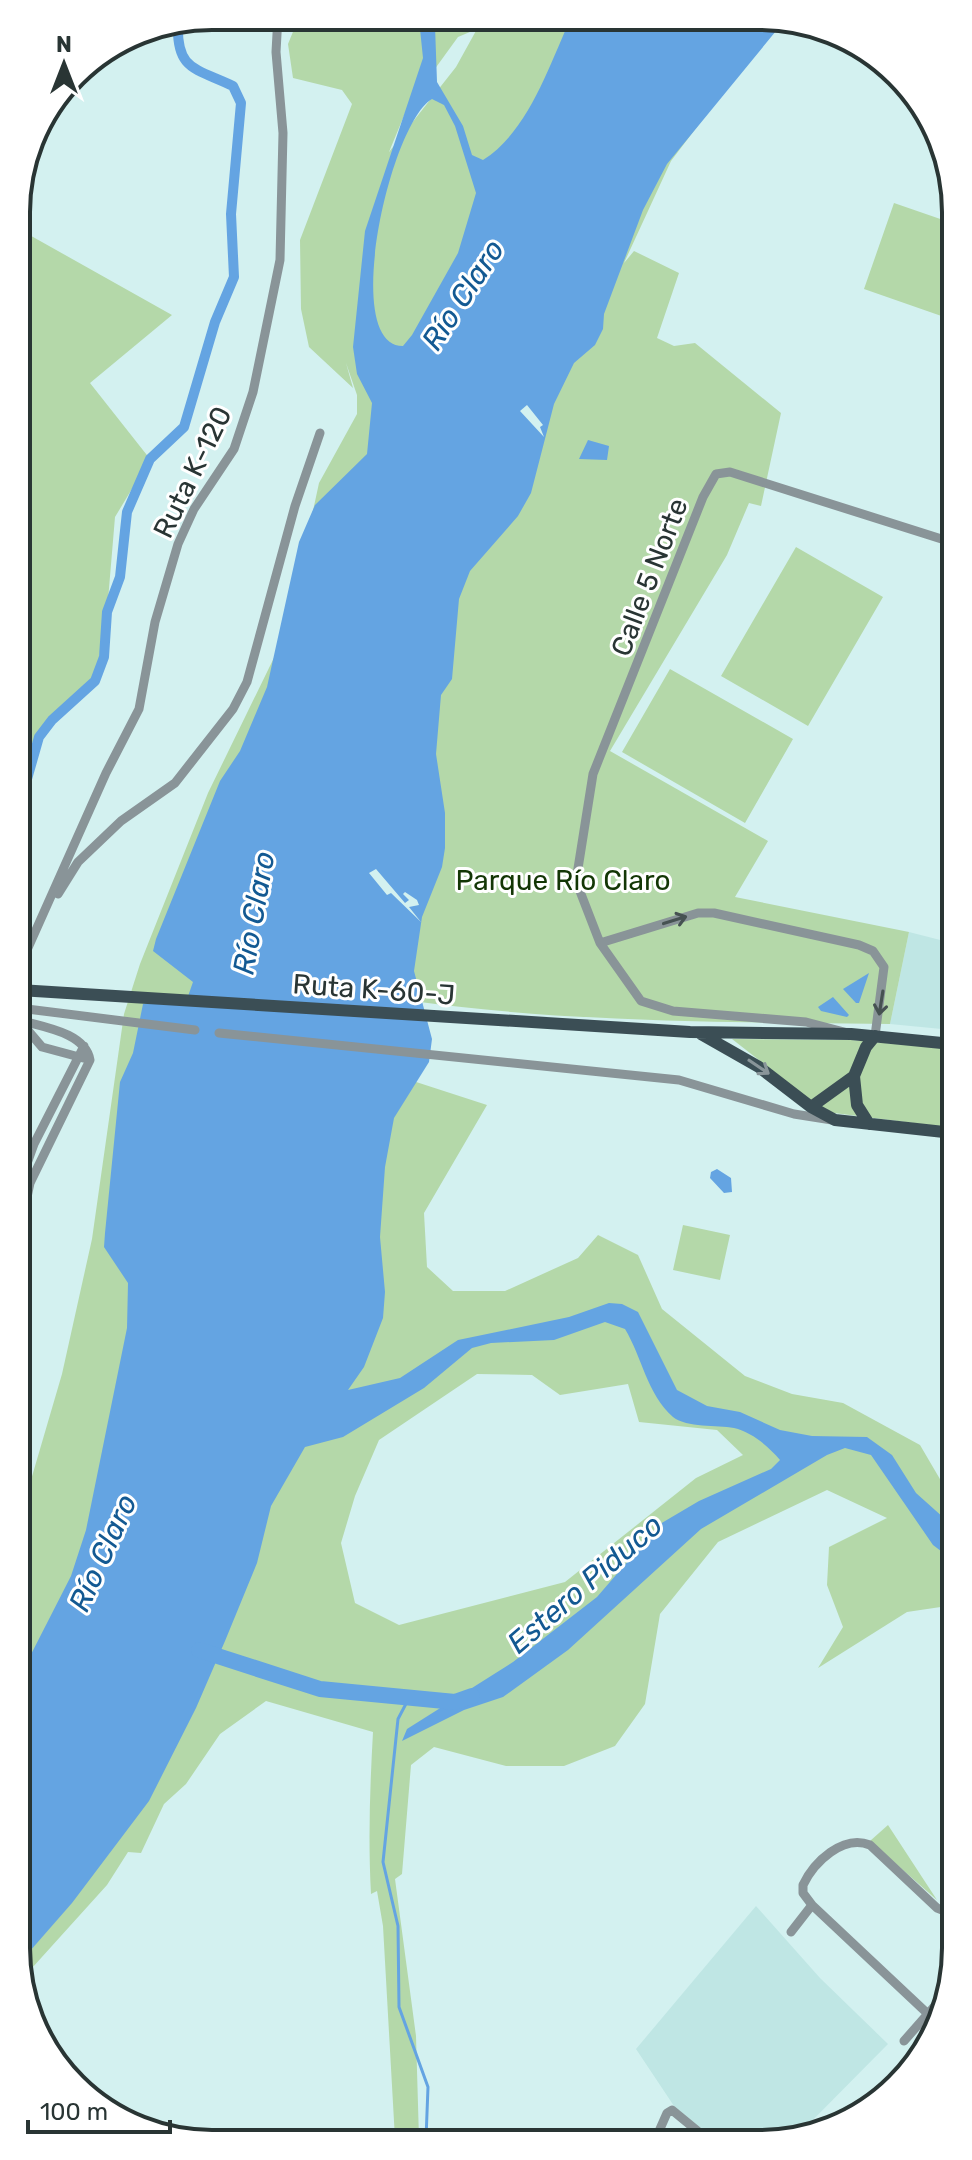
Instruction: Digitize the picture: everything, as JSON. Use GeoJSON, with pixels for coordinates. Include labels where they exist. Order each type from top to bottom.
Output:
{"type":"FeatureCollection","features":[{"type":"Feature","properties":{"kind":"main road","name":"Ruta K-60-J"},"geometry":{"type":"LineString","coordinates":[[30,991],[684,1032],[851,1034],[942,1043]]}},
{"type":"Feature","properties":{"kind":"main road"},"geometry":{"type":"LineString","coordinates":[[684,1032],[725,1046],[811,1107],[835,1120],[942,1132]]}},
{"type":"Feature","properties":{"kind":"main road"},"geometry":{"type":"LineString","coordinates":[[869,1124],[857,1105],[854,1076],[862,1055],[875,1036]]}},
{"type":"Feature","properties":{"kind":"main road"},"geometry":{"type":"LineString","coordinates":[[811,1107],[854,1076]]}},
{"type":"Feature","properties":{"kind":"street","name":"Ruta K-120"},"geometry":{"type":"LineString","coordinates":[[30,944],[106,773],[139,709],[155,622],[178,544],[194,509],[234,449],[253,392],[280,260],[283,133],[276,52],[277,30]]}},
{"type":"Feature","properties":{"kind":"street"},"geometry":{"type":"LineString","coordinates":[[39,925],[78,862],[121,821],[175,783],[233,709],[247,682],[295,506],[320,433]]}},
{"type":"Feature","properties":{"kind":"street","name":"Calle 5 Norte"},"geometry":{"type":"LineString","coordinates":[[598,938],[576,881],[587,796],[698,509],[716,474],[730,472],[942,539]]}},
{"type":"Feature","properties":{"kind":"street"},"geometry":{"type":"LineString","coordinates":[[851,1034],[814,1023],[673,1011],[652,1006],[630,990],[598,938],[698,913],[714,913],[859,945],[873,951],[884,967],[875,1036]]}},
{"type":"Feature","properties":{"kind":"street"},"geometry":{"type":"LineString","coordinates":[[30,1010],[195,1030]]}},
{"type":"Feature","properties":{"kind":"street"},"geometry":{"type":"LineString","coordinates":[[30,1023],[55,1030],[84,1046],[90,1060],[30,1183]]}},
{"type":"Feature","properties":{"kind":"street"},"geometry":{"type":"LineString","coordinates":[[30,1033],[42,1047],[90,1060]]}},
{"type":"Feature","properties":{"kind":"street"},"geometry":{"type":"LineString","coordinates":[[219,1033],[679,1080],[794,1114],[835,1120]]}},
{"type":"Feature","properties":{"kind":"street"},"geometry":{"type":"LineString","coordinates":[[30,1155],[84,1046]]}},
{"type":"Feature","properties":{"kind":"street"},"geometry":{"type":"LineString","coordinates":[[794,1114],[811,1107]]}},
{"type":"Feature","properties":{"kind":"street"},"geometry":{"type":"LineString","coordinates":[[904,2041],[928,2014],[812,1905],[803,1893],[807,1878],[841,1844],[857,1841],[877,1851],[942,1910]]}},
{"type":"Feature","properties":{"kind":"street"},"geometry":{"type":"LineString","coordinates":[[791,1932],[812,1905]]}},
{"type":"Feature","properties":{"kind":"street"},"geometry":{"type":"LineString","coordinates":[[660,2130],[669,2111],[674,2111],[697,2130]]}},
{"type":"Feature","properties":{"kind":"shaded area"},"geometry":{"type":"Polygon","coordinates":[[[909,932],[942,940],[942,1029],[890,1024],[909,932]]]}},
{"type":"Feature","properties":{"kind":"shaded area"},"geometry":{"type":"Polygon","coordinates":[[[756,1906],[820,1978],[888,2044],[810,2123],[760,2130],[703,2130],[674,2106],[636,2049],[756,1906]]]}},
{"type":"Feature","properties":{"kind":"green space","name":"Parque Río Claro"},"geometry":{"type":"Polygon","coordinates":[[[294,30],[475,30],[458,37],[408,106],[389,152],[456,67],[476,30],[770,31],[671,161],[624,263],[634,251],[679,273],[657,338],[674,346],[695,343],[781,413],[761,506],[749,503],[727,555],[610,751],[768,841],[735,897],[909,932],[890,1024],[591,1017],[413,1001],[410,1080],[487,1105],[424,1213],[427,1267],[453,1291],[505,1291],[578,1258],[598,1235],[638,1255],[662,1309],[745,1376],[792,1394],[843,1403],[920,1445],[942,1483],[942,1607],[907,1612],[818,1668],[843,1627],[827,1585],[829,1547],[887,1518],[827,1490],[718,1542],[660,1614],[645,1704],[615,1746],[564,1766],[506,1766],[434,1747],[411,1765],[402,1874],[395,1879],[416,2036],[419,2130],[394,2130],[383,1926],[377,1891],[371,1894],[373,1732],[266,1701],[220,1734],[186,1784],[164,1804],[141,1853],[128,1852],[107,1885],[32,1968],[30,1948],[30,1483],[62,1374],[92,1239],[124,1014],[140,964],[208,793],[287,631],[319,483],[357,414],[357,395],[346,363],[353,388],[309,347],[301,309],[300,240],[352,104],[342,90],[293,78],[288,44],[294,30]],[[545,434],[488,545],[536,469],[545,434]],[[477,1374],[379,1440],[355,1496],[341,1543],[355,1603],[399,1625],[565,1582],[696,1478],[743,1455],[717,1430],[639,1422],[628,1384],[560,1395],[532,1375],[477,1374]]]}},
{"type":"Feature","properties":{"kind":"green space"},"geometry":{"type":"Polygon","coordinates":[[[894,203],[942,220],[942,316],[864,289],[894,203]]]}},
{"type":"Feature","properties":{"kind":"green space"},"geometry":{"type":"Polygon","coordinates":[[[30,235],[172,315],[90,383],[150,459],[115,517],[107,612],[95,681],[30,745],[30,235]]]}},
{"type":"Feature","properties":{"kind":"green space"},"geometry":{"type":"Polygon","coordinates":[[[796,547],[883,597],[808,726],[721,676],[796,547]]]}},
{"type":"Feature","properties":{"kind":"green space"},"geometry":{"type":"Polygon","coordinates":[[[670,669],[793,739],[745,823],[622,752],[670,669]]]}},
{"type":"Feature","properties":{"kind":"green space"},"geometry":{"type":"Polygon","coordinates":[[[732,1039],[852,1040],[942,1048],[942,1127],[834,1113],[818,1106],[732,1039]]]}},
{"type":"Feature","properties":{"kind":"green space"},"geometry":{"type":"Polygon","coordinates":[[[683,1225],[730,1235],[720,1280],[673,1270],[683,1225]]]}},
{"type":"Feature","properties":{"kind":"green space"},"geometry":{"type":"Polygon","coordinates":[[[888,1825],[937,1900],[870,1841],[888,1825]]]}},
{"type":"Feature","properties":{"kind":"water","name":"Río Claro"},"geometry":{"type":"Polygon","coordinates":[[[420,30],[435,30],[437,82],[463,126],[472,155],[483,160],[499,148],[525,115],[566,30],[776,31],[667,164],[643,210],[604,314],[603,329],[595,345],[574,363],[554,404],[531,493],[518,516],[470,571],[459,599],[452,679],[441,695],[436,754],[445,813],[445,848],[442,867],[422,917],[414,971],[432,1039],[429,1062],[394,1118],[385,1167],[380,1237],[385,1292],[383,1318],[364,1367],[348,1390],[400,1378],[458,1340],[569,1317],[609,1303],[622,1304],[638,1312],[677,1390],[707,1406],[740,1412],[780,1430],[812,1436],[867,1437],[892,1455],[916,1493],[942,1516],[942,1552],[933,1545],[871,1455],[845,1448],[827,1455],[701,1529],[568,1650],[503,1697],[464,1710],[402,1741],[407,1729],[513,1662],[597,1597],[660,1524],[699,1501],[771,1469],[780,1460],[760,1441],[741,1430],[694,1425],[673,1417],[651,1386],[625,1329],[605,1322],[554,1340],[491,1343],[472,1348],[424,1388],[343,1437],[305,1447],[271,1506],[257,1563],[225,1641],[196,1708],[149,1801],[72,1903],[30,1951],[30,1656],[71,1576],[86,1530],[127,1328],[128,1283],[104,1247],[120,1082],[133,1053],[143,1004],[186,1002],[193,982],[153,951],[156,939],[220,781],[240,751],[267,687],[299,542],[315,505],[367,454],[372,403],[357,374],[353,347],[365,231],[423,58],[420,30]],[[432,99],[416,117],[401,148],[388,188],[373,274],[375,311],[384,336],[403,346],[458,253],[476,193],[455,126],[444,105],[432,99]]]}},
{"type":"Feature","properties":{"kind":"water"},"geometry":{"type":"Polygon","coordinates":[[[588,440],[609,446],[607,460],[579,459],[588,440]]]}},
{"type":"Feature","properties":{"kind":"water"},"geometry":{"type":"Polygon","coordinates":[[[869,973],[859,1003],[856,1003],[843,989],[869,973]]]}},
{"type":"Feature","properties":{"kind":"water"},"geometry":{"type":"Polygon","coordinates":[[[833,997],[849,1015],[847,1017],[821,1011],[818,1007],[833,997]]]}},
{"type":"Feature","properties":{"kind":"water"},"geometry":{"type":"Polygon","coordinates":[[[717,1169],[731,1178],[732,1192],[724,1193],[710,1178],[711,1172],[717,1169]]]}},
{"type":"Feature","properties":{"kind":"pier"},"geometry":{"type":"Polygon","coordinates":[[[527,405],[543,425],[540,427],[544,437],[520,411],[527,405]]]}},
{"type":"Feature","properties":{"kind":"pier"},"geometry":{"type":"Polygon","coordinates":[[[376,869],[405,903],[409,900],[403,894],[405,892],[417,900],[419,905],[409,907],[421,922],[391,893],[387,895],[369,873],[376,869]]]}},
{"type":"Feature","properties":{"kind":"waterway"},"geometry":{"type":"LineString","coordinates":[[30,768],[39,737],[52,720],[95,681],[104,657],[107,612],[120,577],[127,512],[150,459],[184,427],[215,322],[234,277],[231,214],[241,103],[233,86],[190,65],[180,50],[178,34]]}},
{"type":"Feature","properties":{"kind":"waterway","name":"Estero Piduco"},"geometry":{"type":"LineString","coordinates":[[199,1650],[320,1689],[455,1702],[472,1696]]}},
{"type":"Feature","properties":{"kind":"waterway"},"geometry":{"type":"LineString","coordinates":[[409,1698],[398,1719],[383,1862],[398,1926],[399,2007],[428,2087],[426,2130]]}}]}
